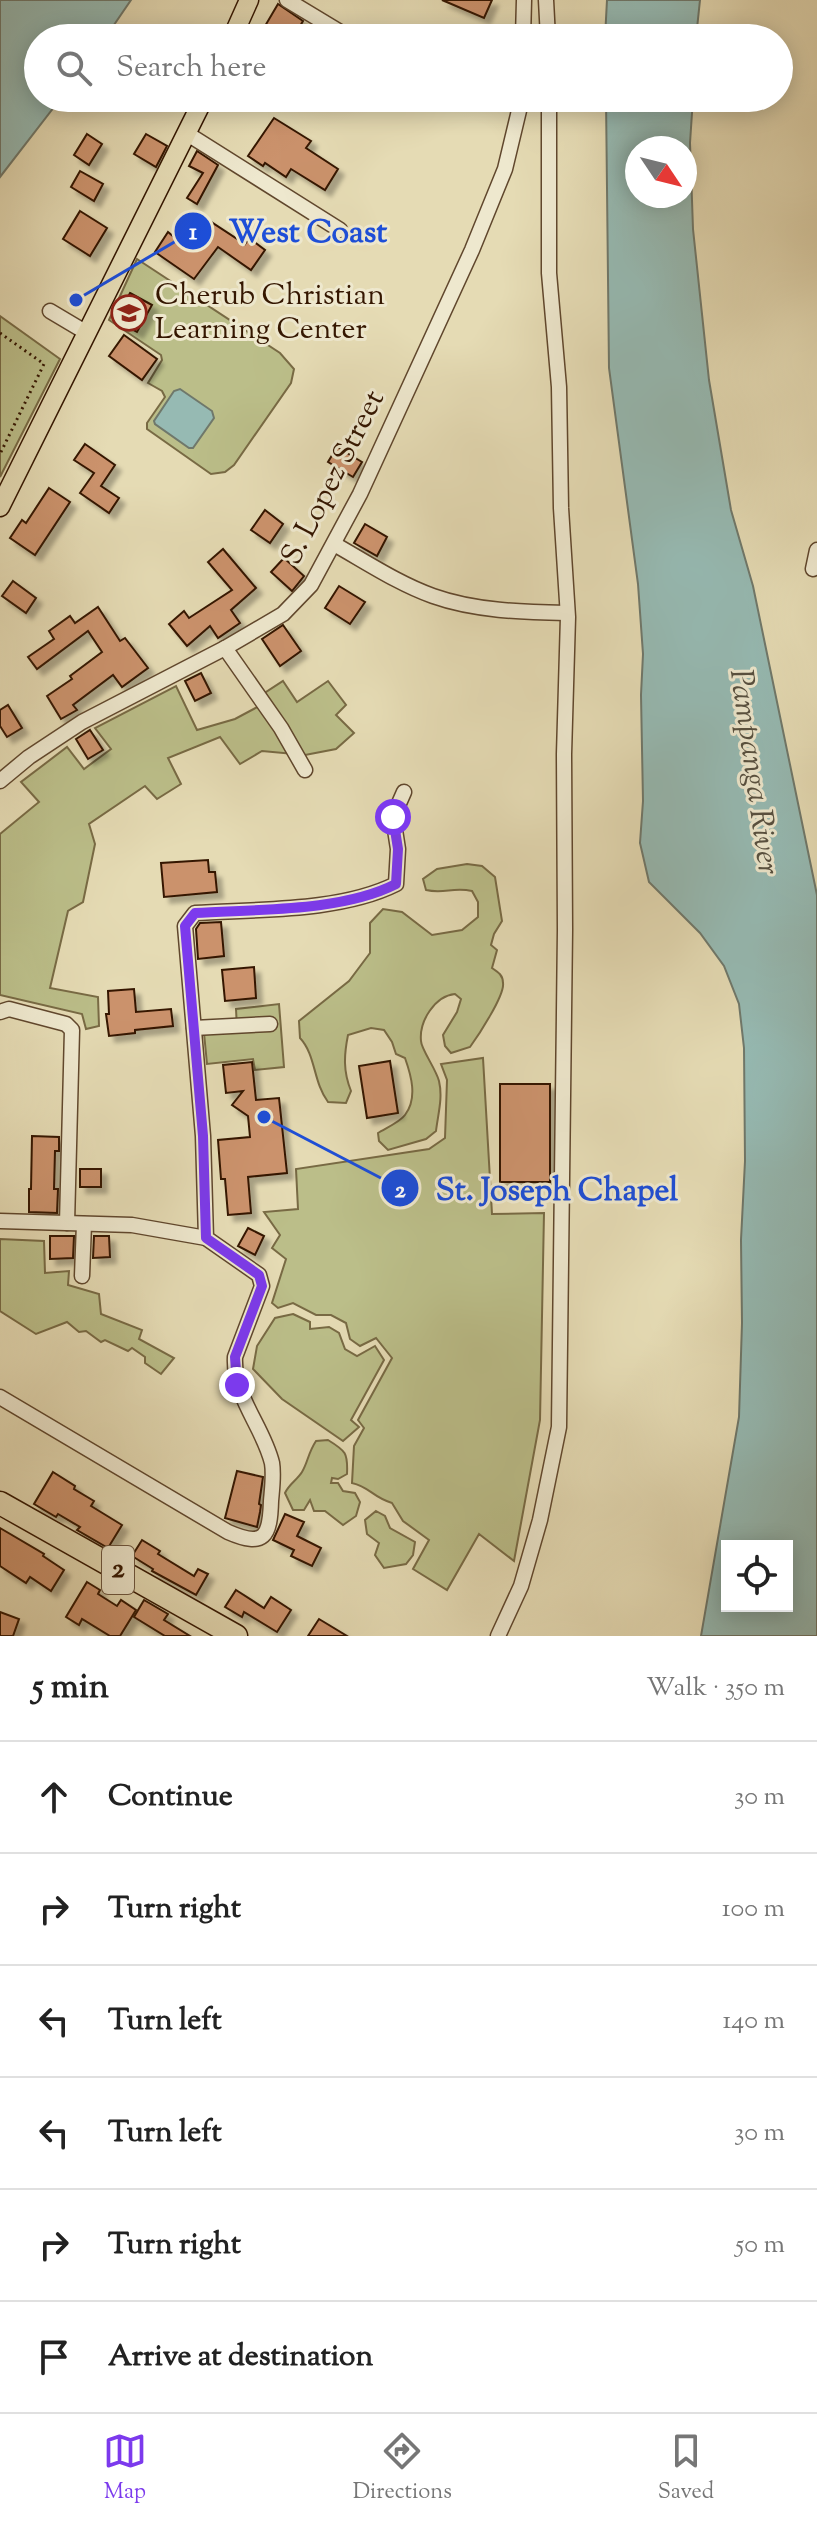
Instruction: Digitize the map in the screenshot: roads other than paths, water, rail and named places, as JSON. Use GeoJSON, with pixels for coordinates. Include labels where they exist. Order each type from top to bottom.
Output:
{"type":"FeatureCollection","features":[{"type":"Feature","properties":{"kind":"highway","name":"2"},"geometry":{"type":"LineString","coordinates":[[0,1503],[236,1636]]}},
{"type":"Feature","properties":{"kind":"main road"},"geometry":{"type":"LineString","coordinates":[[238,24],[249,0]]}},
{"type":"Feature","properties":{"kind":"main road"},"geometry":{"type":"LineString","coordinates":[[0,507],[196,112]]}},
{"type":"Feature","properties":{"kind":"street"},"geometry":{"type":"LineString","coordinates":[[287,0],[327,24]]}},
{"type":"Feature","properties":{"kind":"street"},"geometry":{"type":"LineString","coordinates":[[523,24],[524,0]]}},
{"type":"Feature","properties":{"kind":"street"},"geometry":{"type":"LineString","coordinates":[[546,0],[547,24]]}},
{"type":"Feature","properties":{"kind":"street","name":"S. Lopez Street"},"geometry":{"type":"LineString","coordinates":[[0,781],[29,757],[82,722],[225,648],[283,614],[311,585],[360,494],[472,250],[505,169],[519,112]]}},
{"type":"Feature","properties":{"kind":"street"},"geometry":{"type":"LineString","coordinates":[[498,1636],[521,1586],[540,1520],[559,1427],[567,613],[559,387],[549,273],[549,112]]}},
{"type":"Feature","properties":{"kind":"street"},"geometry":{"type":"LineString","coordinates":[[186,133],[340,230]]}},
{"type":"Feature","properties":{"kind":"street"},"geometry":{"type":"LineString","coordinates":[[50,311],[87,333]]}},
{"type":"Feature","properties":{"kind":"street"},"geometry":{"type":"LineString","coordinates":[[334,544],[433,596],[481,608],[567,613]]}},
{"type":"Feature","properties":{"kind":"street"},"geometry":{"type":"LineString","coordinates":[[813,569],[817,550]]}},
{"type":"Feature","properties":{"kind":"street"},"geometry":{"type":"LineString","coordinates":[[225,648],[281,728],[305,770]]}},
{"type":"Feature","properties":{"kind":"street"},"geometry":{"type":"LineString","coordinates":[[206,1238],[203,1136],[185,926],[195,913],[336,903],[382,891],[396,884],[398,849],[393,817],[404,792]]}},
{"type":"Feature","properties":{"kind":"street"},"geometry":{"type":"LineString","coordinates":[[0,1012],[9,1009],[66,1024],[72,1030],[67,1223]]}},
{"type":"Feature","properties":{"kind":"street"},"geometry":{"type":"LineString","coordinates":[[194,1028],[270,1024]]}},
{"type":"Feature","properties":{"kind":"street"},"geometry":{"type":"LineString","coordinates":[[0,1221],[132,1225],[206,1238],[259,1275],[262,1286],[235,1357],[234,1369],[237,1385],[273,1468],[270,1525],[266,1535],[258,1540],[244,1539],[228,1532],[0,1397]]}},
{"type":"Feature","properties":{"kind":"street"},"geometry":{"type":"LineString","coordinates":[[82,1276],[84,1224]]}},
{"type":"Feature","properties":{"kind":"water"},"geometry":{"type":"Polygon","coordinates":[[[0,0],[131,0],[115,24],[24,24],[24,112],[50,112],[0,177],[0,0]]]}},
{"type":"Feature","properties":{"kind":"water"},"geometry":{"type":"Polygon","coordinates":[[[607,0],[700,0],[697,24],[606,24],[607,0]]]}},
{"type":"Feature","properties":{"kind":"water","name":"Pampanga River"},"geometry":{"type":"Polygon","coordinates":[[[606,112],[692,112],[690,136],[625,136],[625,208],[692,208],[709,380],[731,510],[753,586],[817,895],[817,1636],[701,1636],[739,1417],[745,1161],[744,1048],[739,1004],[724,966],[700,933],[649,882],[640,843],[643,654],[638,584],[609,368],[606,112]]]}},
{"type":"Feature","properties":{"kind":"water"},"geometry":{"type":"Polygon","coordinates":[[[180,389],[212,411],[214,418],[193,448],[154,421],[174,391],[180,389]]]}},
{"type":"Feature","properties":{"kind":"place","name":"West Coast"},"geometry":{"type":"Point","coordinates":[76,300]}},
{"type":"Feature","properties":{"kind":"place","name":"Cherub Christian Learning Center"},"geometry":{"type":"Point","coordinates":[129,313]}},
{"type":"Feature","properties":{"kind":"place","name":"St. Joseph Chapel"},"geometry":{"type":"Point","coordinates":[264,1117]}}]}
